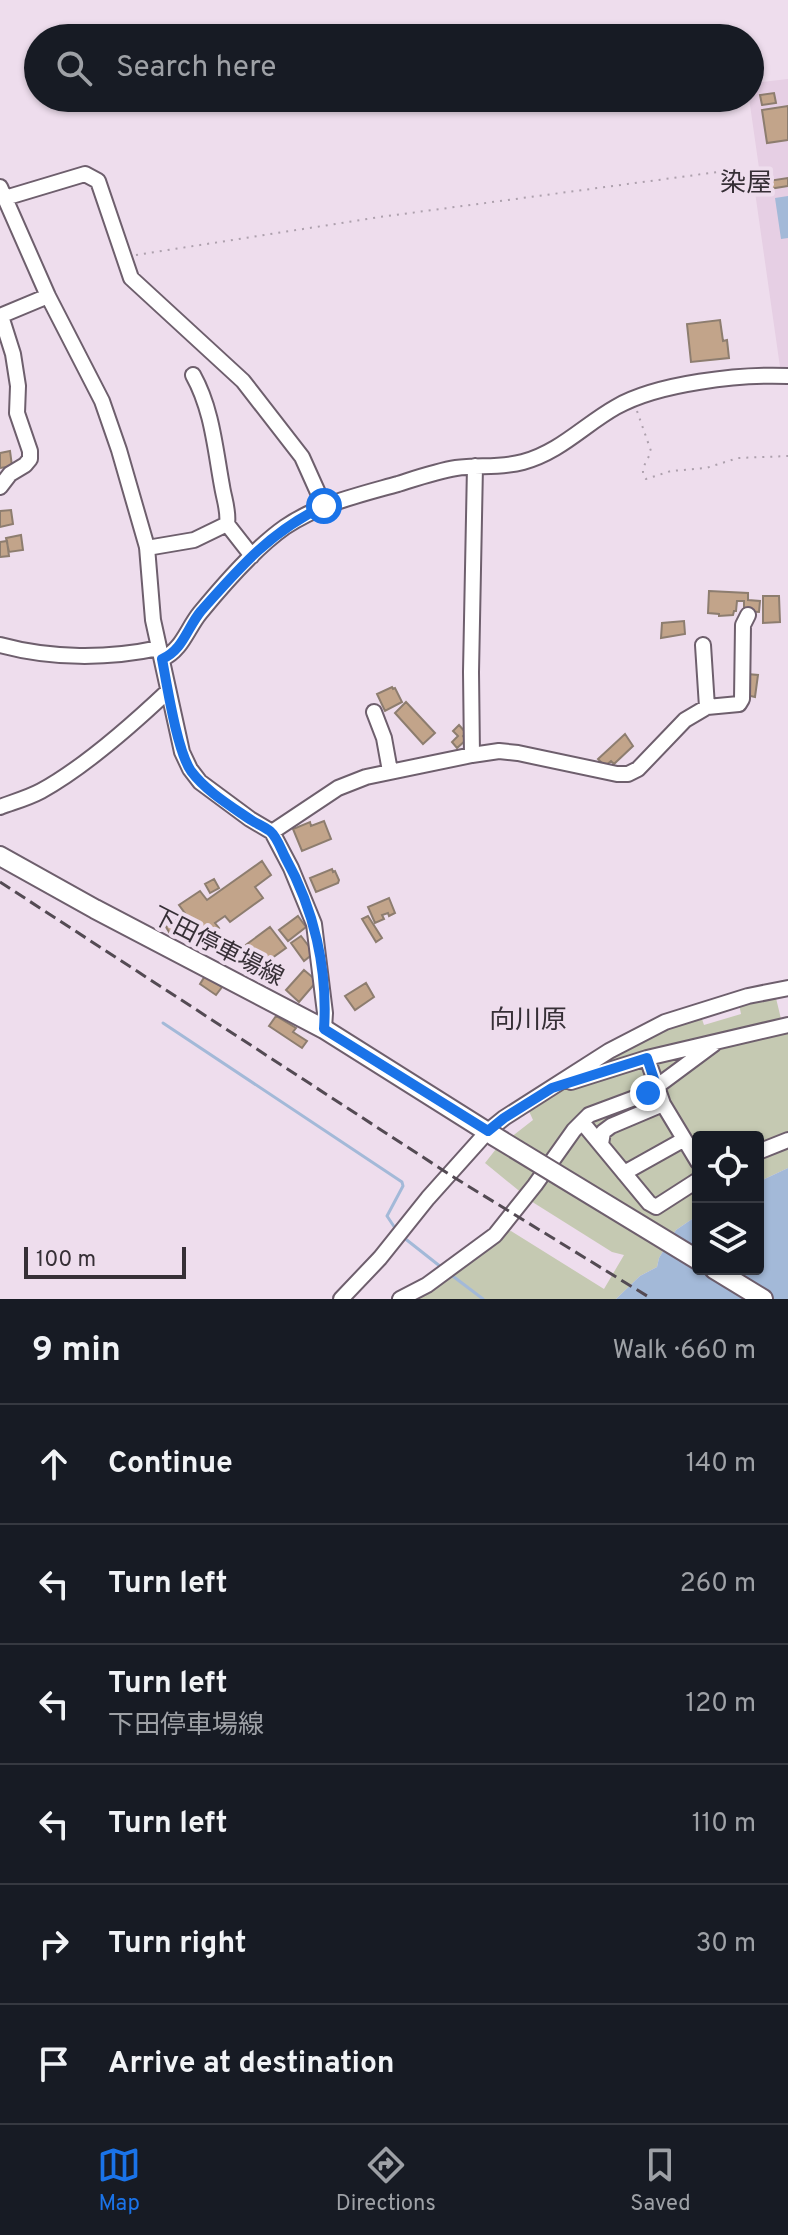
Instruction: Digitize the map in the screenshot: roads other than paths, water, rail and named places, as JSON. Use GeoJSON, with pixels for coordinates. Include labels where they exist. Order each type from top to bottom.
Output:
{"type":"FeatureCollection","features":[{"type":"Feature","properties":{"kind":"main road","name":"下田停車場線"},"geometry":{"type":"LineString","coordinates":[[0,856],[324,1029],[692,1256]]}},
{"type":"Feature","properties":{"kind":"main road"},"geometry":{"type":"LineString","coordinates":[[724,1275],[763,1299]]}},
{"type":"Feature","properties":{"kind":"street"},"geometry":{"type":"LineString","coordinates":[[324,506],[302,457],[266,410],[233,372],[131,278],[98,181],[85,174],[3,192],[48,296],[102,401],[124,465],[147,548],[153,620],[182,752],[200,782],[272,832],[298,882],[314,924],[325,1013],[324,1029]]}},
{"type":"Feature","properties":{"kind":"street"},"geometry":{"type":"LineString","coordinates":[[0,487],[10,474],[30,459],[30,451],[17,413],[15,365],[0,316],[48,296]]}},
{"type":"Feature","properties":{"kind":"street"},"geometry":{"type":"LineString","coordinates":[[0,371],[15,365]]}},
{"type":"Feature","properties":{"kind":"street"},"geometry":{"type":"LineString","coordinates":[[193,375],[216,442],[229,515],[227,524]]}},
{"type":"Feature","properties":{"kind":"street"},"geometry":{"type":"LineString","coordinates":[[0,645],[18,650],[77,656],[170,655],[178,648],[199,614],[252,556],[287,526],[324,506],[439,472],[519,463],[548,453],[615,407],[646,393],[747,376],[788,376]]}},
{"type":"Feature","properties":{"kind":"street"},"geometry":{"type":"LineString","coordinates":[[472,755],[475,466]]}},
{"type":"Feature","properties":{"kind":"street"},"geometry":{"type":"LineString","coordinates":[[147,548],[194,540],[227,524]]}},
{"type":"Feature","properties":{"kind":"street"},"geometry":{"type":"LineString","coordinates":[[227,524],[252,556]]}},
{"type":"Feature","properties":{"kind":"street"},"geometry":{"type":"LineString","coordinates":[[272,832],[338,788],[366,777],[472,755],[499,751],[518,753],[628,774],[638,769],[685,720],[707,707],[739,704],[742,699],[743,625],[748,615]]}},
{"type":"Feature","properties":{"kind":"street"},"geometry":{"type":"LineString","coordinates":[[703,645],[707,707]]}},
{"type":"Feature","properties":{"kind":"street"},"geometry":{"type":"LineString","coordinates":[[0,807],[40,791],[79,765],[168,691]]}},
{"type":"Feature","properties":{"kind":"street"},"geometry":{"type":"LineString","coordinates":[[374,712],[384,738],[390,771]]}},
{"type":"Feature","properties":{"kind":"street"},"geometry":{"type":"LineString","coordinates":[[341,1299],[380,1258],[428,1198],[504,1118],[609,1051],[665,1022],[748,996],[788,988]]}},
{"type":"Feature","properties":{"kind":"street"},"geometry":{"type":"LineString","coordinates":[[552,1088],[647,1058],[788,1025]]}},
{"type":"Feature","properties":{"kind":"street"},"geometry":{"type":"LineString","coordinates":[[400,1299],[427,1285],[495,1235],[589,1115],[657,1088],[714,1044]]}},
{"type":"Feature","properties":{"kind":"street"},"geometry":{"type":"LineString","coordinates":[[647,1058],[663,1104],[692,1153]]}},
{"type":"Feature","properties":{"kind":"street"},"geometry":{"type":"LineString","coordinates":[[601,1144],[603,1132],[611,1126],[663,1104]]}},
{"type":"Feature","properties":{"kind":"street"},"geometry":{"type":"LineString","coordinates":[[582,1122],[649,1203],[656,1207],[692,1184]]}},
{"type":"Feature","properties":{"kind":"street"},"geometry":{"type":"LineString","coordinates":[[624,1173],[683,1140]]}},
{"type":"Feature","properties":{"kind":"street"},"geometry":{"type":"LineString","coordinates":[[764,1150],[788,1140]]}},
{"type":"Feature","properties":{"kind":"water"},"geometry":{"type":"Polygon","coordinates":[[[788,196],[788,238],[781,239],[775,198],[788,196]]]}},
{"type":"Feature","properties":{"kind":"water"},"geometry":{"type":"Polygon","coordinates":[[[788,1168],[788,1299],[616,1299],[640,1276],[657,1267],[676,1230],[692,1219],[692,1275],[764,1275],[764,1179],[788,1168]]]}},
{"type":"Feature","properties":{"kind":"waterway"},"geometry":{"type":"LineString","coordinates":[[163,1023],[402,1182],[403,1186],[387,1216],[395,1228]]}},
{"type":"Feature","properties":{"kind":"waterway"},"geometry":{"type":"LineString","coordinates":[[403,1237],[441,1267]]}},
{"type":"Feature","properties":{"kind":"waterway"},"geometry":{"type":"LineString","coordinates":[[450,1274],[483,1299]]}},
{"type":"Feature","properties":{"kind":"railway"},"geometry":{"type":"LineString","coordinates":[[0,882],[455,1178],[652,1299]]}},
{"type":"Feature","properties":{"kind":"district","name":"染屋"},"geometry":{"type":"Point","coordinates":[746,182]}},
{"type":"Feature","properties":{"kind":"district","name":"向川原"},"geometry":{"type":"Point","coordinates":[528,1019]}}]}
